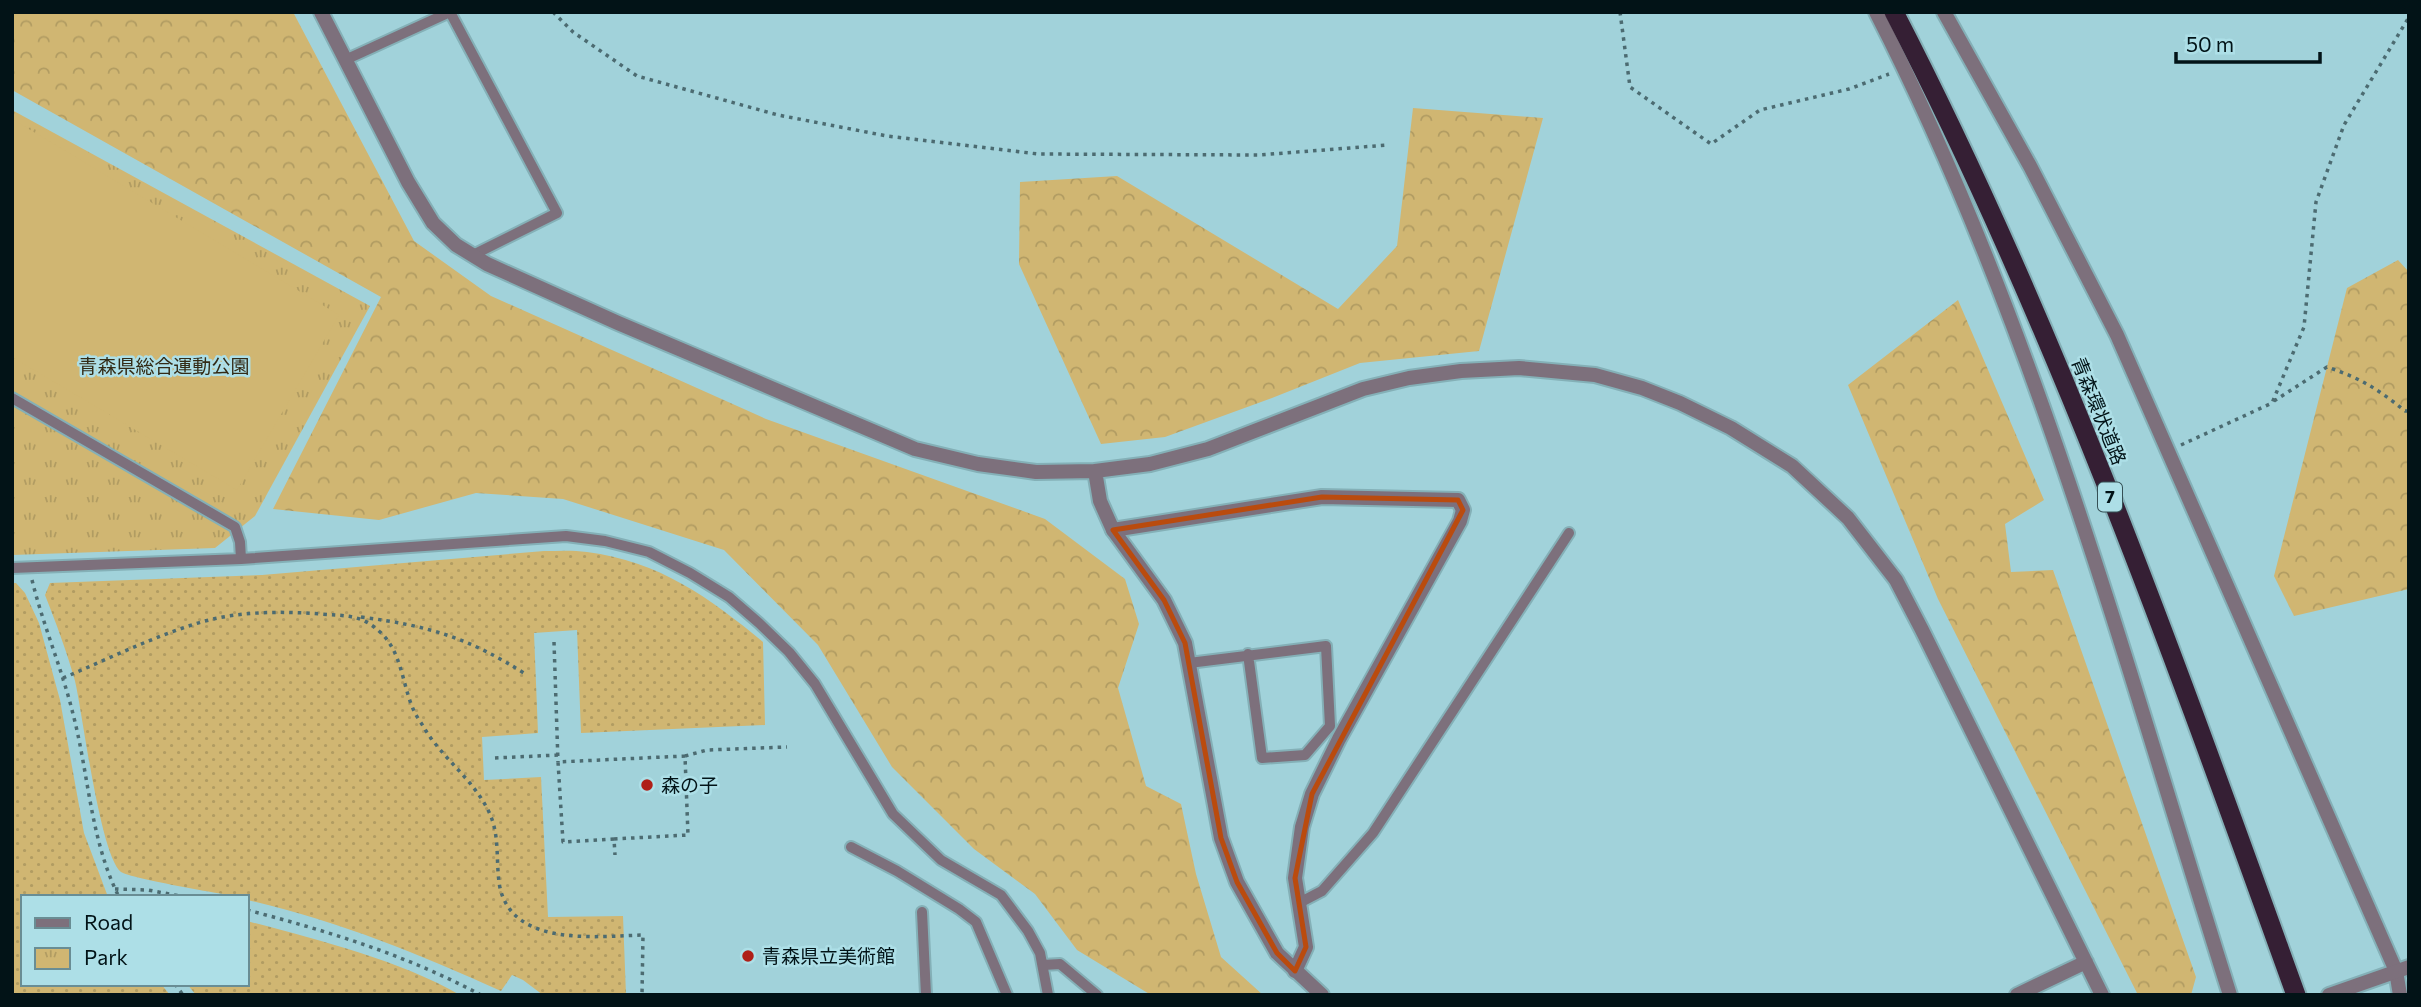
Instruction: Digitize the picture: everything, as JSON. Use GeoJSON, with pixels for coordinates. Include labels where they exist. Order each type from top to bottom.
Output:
{"type":"FeatureCollection","features":[{"type":"Feature","properties":{"kind":"highway","name":"青森環状道路"},"geometry":{"type":"LineString","coordinates":[[1894,12],[2025,289],[2141,574],[2297,995]]}},
{"type":"Feature","properties":{"kind":"street"},"geometry":{"type":"LineString","coordinates":[[321,12],[408,182],[433,223],[456,245],[487,264],[618,323],[915,449],[978,464],[1036,472],[1095,471],[1150,464],[1209,449],[1363,389],[1409,378],[1461,371],[1519,368],[1595,374],[1642,388],[1731,428],[1792,466],[1848,518],[1896,580],[2102,995]]}},
{"type":"Feature","properties":{"kind":"street"},"geometry":{"type":"LineString","coordinates":[[1876,12],[1904,67],[1949,170],[2021,346],[2090,550],[2230,995]]}},
{"type":"Feature","properties":{"kind":"street"},"geometry":{"type":"LineString","coordinates":[[1944,12],[2030,166],[2111,323],[2402,969],[2400,995]]}},
{"type":"Feature","properties":{"kind":"street"},"geometry":{"type":"LineString","coordinates":[[1095,471],[1100,501],[1113,530],[1164,600],[1185,643],[1221,838],[1237,882],[1277,953],[1322,995]]}},
{"type":"Feature","properties":{"kind":"street"},"geometry":{"type":"LineString","coordinates":[[1113,530],[1322,497],[1458,500],[1463,510],[1460,521],[1339,739],[1312,794],[1303,827],[1295,878],[1306,947],[1295,971]]}},
{"type":"Feature","properties":{"kind":"street"},"geometry":{"type":"LineString","coordinates":[[2017,995],[2086,962]]}},
{"type":"Feature","properties":{"kind":"street"},"geometry":{"type":"LineString","coordinates":[[2329,995],[2402,969]]}},
{"type":"Feature","properties":{"kind":"lane"},"geometry":{"type":"LineString","coordinates":[[345,60],[450,12],[557,214],[473,255]]}},
{"type":"Feature","properties":{"kind":"lane"},"geometry":{"type":"LineString","coordinates":[[12,398],[235,527],[240,542],[241,559]]}},
{"type":"Feature","properties":{"kind":"lane"},"geometry":{"type":"LineString","coordinates":[[1299,903],[1322,891],[1373,834],[1569,533]]}},
{"type":"Feature","properties":{"kind":"lane"},"geometry":{"type":"LineString","coordinates":[[12,568],[241,559],[566,536],[605,541],[649,552],[729,597],[789,652],[827,702],[893,814],[941,860],[1001,895],[1041,953],[1048,995]]}},
{"type":"Feature","properties":{"kind":"lane"},"geometry":{"type":"LineString","coordinates":[[1189,663],[1248,654],[1325,646],[1329,726],[1305,755],[1262,758],[1248,654]]}},
{"type":"Feature","properties":{"kind":"lane"},"geometry":{"type":"LineString","coordinates":[[851,847],[897,871],[976,922],[1007,995]]}},
{"type":"Feature","properties":{"kind":"lane"},"geometry":{"type":"LineString","coordinates":[[922,912],[926,995]]}},
{"type":"Feature","properties":{"kind":"lane"},"geometry":{"type":"LineString","coordinates":[[1043,965],[1060,964],[1097,995]]}},
{"type":"Feature","properties":{"kind":"path"},"geometry":{"type":"LineString","coordinates":[[553,12],[573,32],[637,76],[778,115],[887,136],[1038,154],[1259,155],[1388,145]]}},
{"type":"Feature","properties":{"kind":"path"},"geometry":{"type":"LineString","coordinates":[[1620,12],[1630,87],[1711,144],[1760,110],[1849,89],[1904,67]]}},
{"type":"Feature","properties":{"kind":"path"},"geometry":{"type":"LineString","coordinates":[[2272,403],[2304,327],[2316,202],[2344,125],[2409,17]]}},
{"type":"Feature","properties":{"kind":"path"},"geometry":{"type":"LineString","coordinates":[[2168,451],[2272,403],[2327,368],[2357,377],[2381,391],[2405,411],[2409,411]]}},
{"type":"Feature","properties":{"kind":"path"},"geometry":{"type":"LineString","coordinates":[[29,568],[74,716],[92,817],[118,895]]}},
{"type":"Feature","properties":{"kind":"path"},"geometry":{"type":"LineString","coordinates":[[63,678],[196,624],[244,614],[294,612],[400,622],[437,631],[473,644],[527,675]]}},
{"type":"Feature","properties":{"kind":"path"},"geometry":{"type":"LineString","coordinates":[[359,617],[381,632],[396,652],[415,713],[436,746],[473,787],[488,810],[497,834],[500,890],[511,910],[528,924],[546,933],[569,937],[643,935],[642,995]]}},
{"type":"Feature","properties":{"kind":"path"},"geometry":{"type":"LineString","coordinates":[[554,642],[563,842],[688,835],[685,756]]}},
{"type":"Feature","properties":{"kind":"path"},"geometry":{"type":"LineString","coordinates":[[558,762],[685,756],[707,750],[787,747]]}},
{"type":"Feature","properties":{"kind":"path"},"geometry":{"type":"LineString","coordinates":[[495,758],[558,755]]}},
{"type":"Feature","properties":{"kind":"path"},"geometry":{"type":"LineString","coordinates":[[614,839],[615,856]]}},
{"type":"Feature","properties":{"kind":"path"},"geometry":{"type":"LineString","coordinates":[[115,889],[148,890],[174,895]]}},
{"type":"Feature","properties":{"kind":"path"},"geometry":{"type":"LineString","coordinates":[[248,910],[374,946],[481,995]]}},
{"type":"Feature","properties":{"kind":"highlighted area"},"geometry":{"type":"Polygon","coordinates":[[[1322,497],[1458,500],[1463,510],[1312,794],[1295,878],[1306,947],[1295,971],[1277,953],[1237,882],[1221,838],[1185,643],[1164,600],[1113,530],[1322,497]]]}},
{"type":"Feature","properties":{"kind":"green space"},"geometry":{"type":"Polygon","coordinates":[[[12,12],[293,12],[414,241],[491,296],[766,419],[1045,519],[1125,579],[1139,624],[1118,688],[1146,786],[1181,804],[1196,874],[1221,957],[1263,995],[1151,995],[1077,950],[1035,894],[974,849],[892,767],[818,645],[724,550],[563,499],[476,493],[379,520],[273,509],[381,297],[12,90],[12,12]]]}},
{"type":"Feature","properties":{"kind":"green space"},"geometry":{"type":"Polygon","coordinates":[[[1413,108],[1543,118],[1479,351],[1360,363],[1165,437],[1101,444],[1019,264],[1020,182],[1117,176],[1338,309],[1397,246],[1413,108]]]}},
{"type":"Feature","properties":{"kind":"green space","name":"青森県総合運動公園"},"geometry":{"type":"Polygon","coordinates":[[[12,110],[370,306],[255,516],[215,548],[12,555],[12,110]]]}},
{"type":"Feature","properties":{"kind":"green space","name":"青森県総合運動公園"},"geometry":{"type":"Polygon","coordinates":[[[12,119],[339,315],[237,490],[12,357],[12,119]]]}},
{"type":"Feature","properties":{"kind":"green space"},"geometry":{"type":"Polygon","coordinates":[[[2398,260],[2409,272],[2409,589],[2294,616],[2274,576],[2347,288],[2398,260]]]}},
{"type":"Feature","properties":{"kind":"green space"},"geometry":{"type":"Polygon","coordinates":[[[1958,300],[2044,500],[2005,524],[2011,572],[2053,570],[2196,977],[2191,995],[2138,995],[1938,599],[1848,385],[1958,300]]]}},
{"type":"Feature","properties":{"kind":"green space"},"geometry":{"type":"Polygon","coordinates":[[[544,551],[582,551],[637,564],[682,584],[763,642],[765,725],[581,733],[577,630],[534,633],[538,733],[482,737],[484,780],[541,777],[548,917],[623,916],[626,995],[543,995],[512,975],[501,991],[408,951],[345,928],[248,900],[248,895],[182,887],[121,872],[113,860],[99,813],[75,681],[45,595],[50,583],[262,575],[544,551]]]}},
{"type":"Feature","properties":{"kind":"green space"},"geometry":{"type":"Polygon","coordinates":[[[12,583],[16,583],[25,593],[39,623],[60,700],[84,833],[107,895],[21,895],[21,986],[163,986],[170,995],[12,995],[12,583]]]}},
{"type":"Feature","properties":{"kind":"green space"},"geometry":{"type":"Polygon","coordinates":[[[248,921],[384,961],[460,995],[196,995],[189,986],[248,986],[248,921]]]}},
{"type":"Feature","properties":{"kind":"place","name":"森の子"},"geometry":{"type":"Point","coordinates":[647,785]}},
{"type":"Feature","properties":{"kind":"place","name":"青森県立美術館"},"geometry":{"type":"Point","coordinates":[748,956]}}]}
